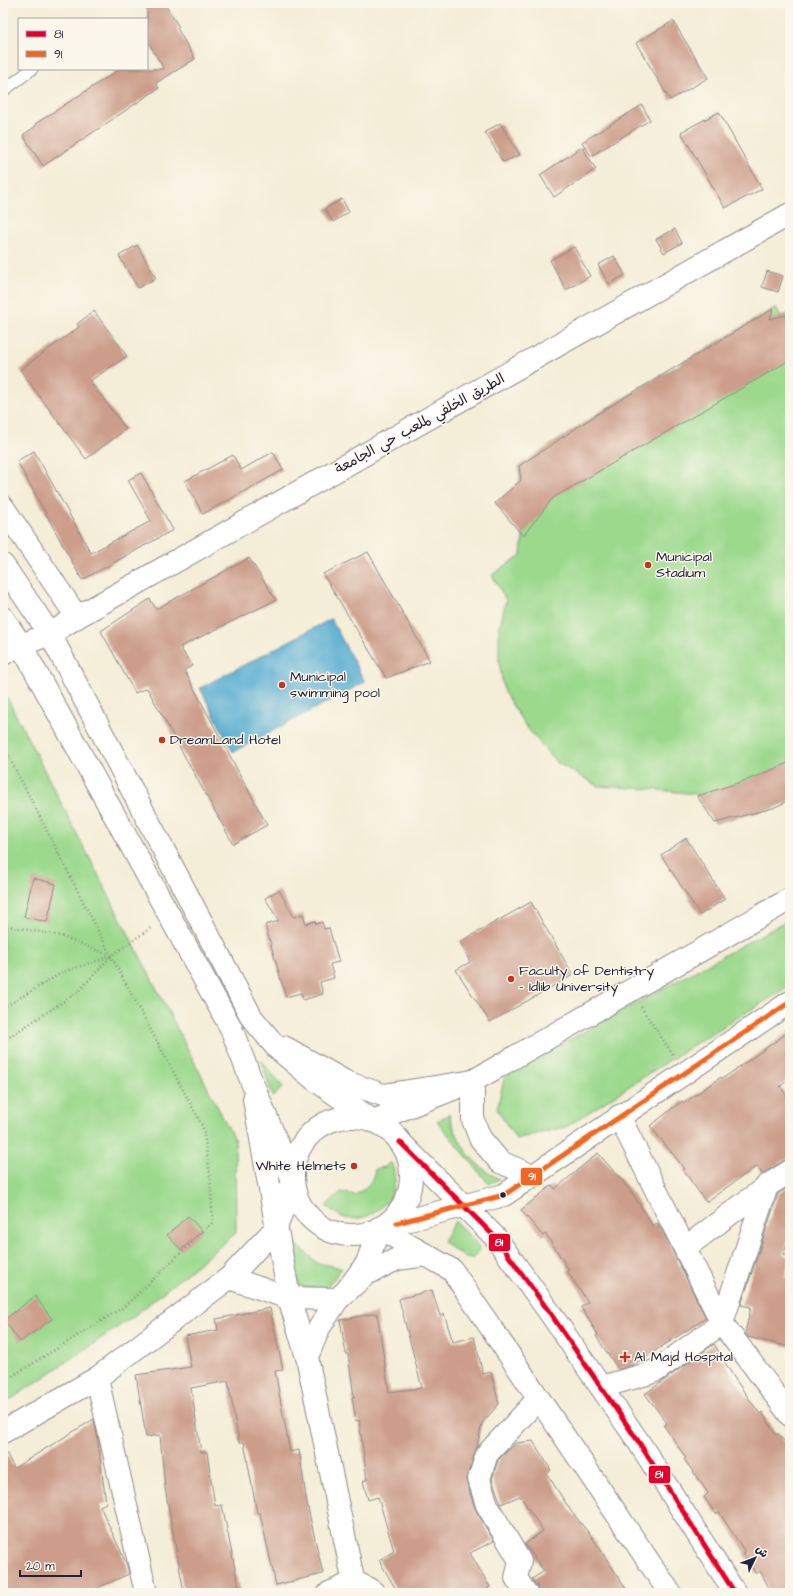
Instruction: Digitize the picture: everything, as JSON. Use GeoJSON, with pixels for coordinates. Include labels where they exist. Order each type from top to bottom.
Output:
{"type":"FeatureCollection","features":[{"type":"Feature","properties":{"kind":"street","name":"الطريق الخلفي لملعب حي الجامعة"},"geometry":{"type":"LineString","coordinates":[[11,647],[50,634],[790,214]]}},
{"type":"Feature","properties":{"kind":"street"},"geometry":{"type":"LineString","coordinates":[[3,507],[78,617]]}},
{"type":"Feature","properties":{"kind":"street"},"geometry":{"type":"LineString","coordinates":[[3,565],[50,634],[252,1018],[277,1048],[314,1079],[392,1133],[496,1238],[601,1387],[735,1593]]}},
{"type":"Feature","properties":{"kind":"street"},"geometry":{"type":"LineString","coordinates":[[3,618],[11,647],[169,914],[231,1028],[293,1181],[299,1202],[313,1220],[334,1232],[345,1234],[368,1232],[504,1195]]}},
{"type":"Feature","properties":{"kind":"street"},"geometry":{"type":"LineString","coordinates":[[3,1432],[97,1378],[229,1278],[276,1228],[293,1181],[295,1160],[299,1149],[306,1138],[315,1129],[325,1123],[343,1118],[361,1117],[373,1121],[473,1081],[790,899]]}},
{"type":"Feature","properties":{"kind":"street"},"geometry":{"type":"LineString","coordinates":[[496,1238],[490,1216],[492,1206],[504,1195],[790,1002]]}},
{"type":"Feature","properties":{"kind":"street"},"geometry":{"type":"LineString","coordinates":[[268,1037],[346,1082],[383,1095],[473,1081]]}},
{"type":"Feature","properties":{"kind":"street"},"geometry":{"type":"LineString","coordinates":[[251,1080],[289,1298],[307,1357],[355,1587]]}},
{"type":"Feature","properties":{"kind":"street"},"geometry":{"type":"LineString","coordinates":[[473,1081],[473,1120],[480,1138],[500,1162],[533,1176]]}},
{"type":"Feature","properties":{"kind":"street"},"geometry":{"type":"LineString","coordinates":[[619,1116],[722,1323],[790,1415]]}},
{"type":"Feature","properties":{"kind":"street"},"geometry":{"type":"LineString","coordinates":[[307,1357],[319,1328],[338,1299],[347,1290],[367,1263],[379,1228],[390,1220],[405,1200],[409,1189],[409,1164],[400,1142]]}},
{"type":"Feature","properties":{"kind":"street"},"geometry":{"type":"LineString","coordinates":[[685,1248],[790,1170]]}},
{"type":"Feature","properties":{"kind":"street"},"geometry":{"type":"LineString","coordinates":[[601,1387],[657,1370],[722,1323],[767,1186]]}},
{"type":"Feature","properties":{"kind":"street"},"geometry":{"type":"LineString","coordinates":[[379,1228],[452,1270],[538,1400],[670,1593]]}},
{"type":"Feature","properties":{"kind":"street"},"geometry":{"type":"LineString","coordinates":[[229,1278],[289,1298],[338,1299],[365,1275],[396,1259],[427,1255]]}},
{"type":"Feature","properties":{"kind":"street"},"geometry":{"type":"LineString","coordinates":[[97,1378],[146,1593]]}},
{"type":"Feature","properties":{"kind":"street"},"geometry":{"type":"LineString","coordinates":[[526,1593],[516,1578],[520,1561],[487,1505],[479,1479],[487,1454],[538,1400]]}},
{"type":"Feature","properties":{"kind":"street"},"geometry":{"type":"LineString","coordinates":[[329,1593],[355,1587],[370,1589],[374,1593]]}},
{"type":"Feature","properties":{"kind":"lane"},"geometry":{"type":"LineString","coordinates":[[3,91],[31,70]]}},
{"type":"Feature","properties":{"kind":"path"},"geometry":{"type":"LineString","coordinates":[[3,745],[111,956],[203,1127],[210,1175],[213,1222],[125,1306],[3,1382]]}},
{"type":"Feature","properties":{"kind":"path"},"geometry":{"type":"LineString","coordinates":[[3,1041],[78,992],[111,956],[169,914]]}},
{"type":"Feature","properties":{"kind":"path"},"geometry":{"type":"LineString","coordinates":[[3,925],[61,936],[111,956]]}},
{"type":"Feature","properties":{"kind":"path"},"geometry":{"type":"LineString","coordinates":[[3,1008],[63,972],[111,956]]}},
{"type":"Feature","properties":{"kind":"path"},"geometry":{"type":"LineString","coordinates":[[640,1005],[675,1056]]}},
{"type":"Feature","properties":{"kind":"green space","name":"Municipal Stadium"},"geometry":{"type":"Polygon","coordinates":[[[776,307],[781,316],[790,314],[790,800],[773,808],[715,823],[696,794],[598,786],[556,762],[525,725],[504,692],[499,661],[499,630],[506,600],[492,575],[521,555],[523,536],[519,466],[602,411],[776,307]]]}},
{"type":"Feature","properties":{"kind":"green space"},"geometry":{"type":"Polygon","coordinates":[[[3,690],[235,1141],[236,1233],[134,1316],[13,1398],[3,1403],[3,690]]]}},
{"type":"Feature","properties":{"kind":"green space"},"geometry":{"type":"Polygon","coordinates":[[[790,919],[790,986],[701,1040],[566,1127],[516,1139],[497,1109],[505,1075],[790,919]]]}},
{"type":"Feature","properties":{"kind":"green space"},"geometry":{"type":"Polygon","coordinates":[[[261,1060],[283,1087],[273,1097],[261,1060]]]}},
{"type":"Feature","properties":{"kind":"green space"},"geometry":{"type":"Polygon","coordinates":[[[449,1114],[457,1135],[467,1152],[480,1166],[499,1179],[489,1184],[437,1121],[449,1114]]]}},
{"type":"Feature","properties":{"kind":"green space"},"geometry":{"type":"Polygon","coordinates":[[[390,1162],[393,1165],[395,1181],[389,1203],[384,1203],[381,1208],[365,1217],[353,1219],[342,1217],[326,1206],[341,1192],[355,1195],[371,1182],[375,1169],[385,1167],[390,1162]]]}},
{"type":"Feature","properties":{"kind":"green space"},"geometry":{"type":"Polygon","coordinates":[[[455,1221],[479,1246],[479,1252],[474,1258],[462,1255],[443,1241],[455,1221]]]}},
{"type":"Feature","properties":{"kind":"green space"},"geometry":{"type":"Polygon","coordinates":[[[291,1239],[317,1263],[342,1268],[325,1290],[300,1286],[291,1258],[288,1240],[291,1239]]]}},
{"type":"Feature","properties":{"kind":"water","name":"Municipal swimming pool"},"geometry":{"type":"Polygon","coordinates":[[[331,619],[365,682],[233,752],[200,688],[331,619]]]}},
{"type":"Feature","properties":{"kind":"building"},"geometry":{"type":"Polygon","coordinates":[[[147,3],[164,3],[179,27],[177,28],[195,59],[156,83],[159,88],[43,166],[23,135],[36,126],[35,124],[118,70],[164,69],[148,42],[147,3]]]}},
{"type":"Feature","properties":{"kind":"building"},"geometry":{"type":"Polygon","coordinates":[[[673,21],[708,78],[670,100],[636,43],[673,21]]]}},
{"type":"Feature","properties":{"kind":"building"},"geometry":{"type":"Polygon","coordinates":[[[642,105],[650,120],[591,156],[582,142],[642,105]]]}},
{"type":"Feature","properties":{"kind":"building"},"geometry":{"type":"Polygon","coordinates":[[[719,112],[762,189],[725,208],[681,132],[719,112]]]}},
{"type":"Feature","properties":{"kind":"building"},"geometry":{"type":"Polygon","coordinates":[[[500,123],[520,155],[503,162],[485,132],[500,123]]]}},
{"type":"Feature","properties":{"kind":"building"},"geometry":{"type":"Polygon","coordinates":[[[582,147],[596,169],[554,197],[540,175],[582,147]]]}},
{"type":"Feature","properties":{"kind":"building"},"geometry":{"type":"Polygon","coordinates":[[[342,199],[349,212],[333,222],[325,209],[342,199]]]}},
{"type":"Feature","properties":{"kind":"building"},"geometry":{"type":"Polygon","coordinates":[[[675,229],[682,243],[664,253],[656,239],[675,229]]]}},
{"type":"Feature","properties":{"kind":"building"},"geometry":{"type":"Polygon","coordinates":[[[137,245],[156,278],[138,288],[119,256],[137,245]]]}},
{"type":"Feature","properties":{"kind":"building"},"geometry":{"type":"Polygon","coordinates":[[[574,247],[590,276],[566,290],[550,260],[574,247]]]}},
{"type":"Feature","properties":{"kind":"building"},"geometry":{"type":"Polygon","coordinates":[[[614,256],[625,275],[609,284],[598,265],[614,256]]]}},
{"type":"Feature","properties":{"kind":"building"},"geometry":{"type":"Polygon","coordinates":[[[767,271],[783,276],[778,292],[762,287],[767,271]]]}},
{"type":"Feature","properties":{"kind":"building"},"geometry":{"type":"Polygon","coordinates":[[[773,309],[770,319],[790,314],[790,360],[553,498],[523,536],[495,503],[521,480],[519,466],[602,411],[773,309]]]}},
{"type":"Feature","properties":{"kind":"building"},"geometry":{"type":"Polygon","coordinates":[[[94,311],[127,356],[90,381],[126,429],[86,459],[20,370],[79,327],[77,324],[94,311]]]}},
{"type":"Feature","properties":{"kind":"building"},"geometry":{"type":"Polygon","coordinates":[[[34,451],[91,553],[151,521],[128,480],[141,473],[173,530],[82,580],[17,461],[34,451]]]}},
{"type":"Feature","properties":{"kind":"building"},"geometry":{"type":"Polygon","coordinates":[[[273,452],[283,470],[203,514],[185,481],[233,455],[241,470],[273,452]]]}},
{"type":"Feature","properties":{"kind":"building"},"geometry":{"type":"Polygon","coordinates":[[[368,552],[430,661],[386,678],[323,574],[368,552]]]}},
{"type":"Feature","properties":{"kind":"building"},"geometry":{"type":"Polygon","coordinates":[[[249,558],[276,600],[180,647],[192,666],[184,670],[267,825],[233,844],[147,688],[135,693],[101,631],[150,599],[156,609],[249,558]]]}},
{"type":"Feature","properties":{"kind":"building"},"geometry":{"type":"Polygon","coordinates":[[[790,762],[790,800],[773,808],[715,823],[697,796],[750,779],[790,762]]]}},
{"type":"Feature","properties":{"kind":"building"},"geometry":{"type":"Polygon","coordinates":[[[686,838],[725,899],[700,915],[661,855],[686,838]]]}},
{"type":"Feature","properties":{"kind":"building"},"geometry":{"type":"Polygon","coordinates":[[[33,878],[56,884],[47,922],[24,917],[33,878]]]}},
{"type":"Feature","properties":{"kind":"building"},"geometry":{"type":"Polygon","coordinates":[[[279,890],[294,917],[303,914],[306,924],[315,921],[316,924],[322,922],[324,929],[329,928],[339,962],[330,964],[334,978],[320,982],[323,994],[303,1000],[301,993],[286,997],[265,925],[279,921],[265,898],[279,890]]]}},
{"type":"Feature","properties":{"kind":"building"},"geometry":{"type":"Polygon","coordinates":[[[531,902],[573,975],[490,1022],[456,970],[470,962],[460,942],[531,902]]]}},
{"type":"Feature","properties":{"kind":"building"},"geometry":{"type":"Polygon","coordinates":[[[790,1031],[790,1079],[780,1086],[790,1101],[790,1159],[783,1161],[762,1174],[757,1166],[706,1202],[683,1170],[685,1169],[650,1126],[682,1101],[684,1103],[721,1077],[722,1079],[790,1031]]]}},
{"type":"Feature","properties":{"kind":"building"},"geometry":{"type":"Polygon","coordinates":[[[598,1153],[631,1191],[653,1226],[657,1223],[663,1232],[706,1318],[633,1365],[618,1369],[596,1336],[598,1335],[581,1307],[588,1302],[567,1271],[569,1270],[546,1234],[543,1236],[521,1210],[552,1185],[555,1189],[598,1153]]]}},
{"type":"Feature","properties":{"kind":"building"},"geometry":{"type":"Polygon","coordinates":[[[790,1186],[790,1236],[783,1255],[790,1257],[785,1278],[790,1279],[790,1347],[748,1337],[745,1333],[751,1307],[741,1305],[778,1194],[790,1186]]]}},
{"type":"Feature","properties":{"kind":"building"},"geometry":{"type":"Polygon","coordinates":[[[188,1216],[202,1231],[181,1250],[167,1235],[188,1216]]]}},
{"type":"Feature","properties":{"kind":"building"},"geometry":{"type":"Polygon","coordinates":[[[432,1290],[440,1316],[444,1314],[453,1342],[474,1337],[483,1374],[491,1372],[499,1404],[482,1423],[477,1447],[467,1476],[467,1483],[475,1509],[494,1541],[470,1553],[490,1587],[480,1593],[398,1593],[379,1560],[394,1551],[378,1497],[368,1500],[363,1481],[367,1480],[359,1420],[356,1421],[348,1354],[346,1354],[340,1320],[377,1313],[389,1392],[422,1388],[399,1299],[432,1290]]]}},
{"type":"Feature","properties":{"kind":"building"},"geometry":{"type":"Polygon","coordinates":[[[35,1296],[52,1319],[20,1342],[4,1320],[35,1296]]]}},
{"type":"Feature","properties":{"kind":"building"},"geometry":{"type":"Polygon","coordinates":[[[270,1308],[283,1370],[275,1371],[290,1452],[299,1450],[307,1504],[323,1574],[276,1585],[260,1513],[257,1513],[244,1442],[239,1442],[228,1381],[191,1388],[201,1452],[207,1452],[215,1506],[222,1505],[240,1593],[184,1593],[165,1488],[160,1435],[146,1437],[136,1375],[191,1367],[185,1336],[218,1330],[216,1319],[270,1308]]]}},
{"type":"Feature","properties":{"kind":"building"},"geometry":{"type":"Polygon","coordinates":[[[714,1344],[735,1379],[760,1414],[762,1412],[777,1436],[778,1433],[790,1449],[790,1593],[772,1593],[760,1571],[756,1574],[743,1553],[745,1552],[719,1512],[716,1514],[704,1497],[708,1493],[684,1459],[686,1458],[664,1426],[667,1423],[645,1394],[714,1344]]]}},
{"type":"Feature","properties":{"kind":"building"},"geometry":{"type":"Polygon","coordinates":[[[94,1419],[106,1503],[100,1506],[127,1565],[129,1574],[86,1593],[3,1593],[3,1447],[14,1468],[94,1419]]]}},
{"type":"Feature","properties":{"kind":"building"},"geometry":{"type":"Polygon","coordinates":[[[533,1441],[551,1470],[547,1474],[571,1511],[592,1537],[629,1593],[538,1593],[537,1586],[532,1579],[544,1571],[525,1544],[543,1531],[520,1496],[501,1504],[492,1479],[498,1460],[504,1454],[516,1443],[533,1441]]]}},
{"type":"Feature","properties":{"kind":"transit line","name":"91"},"geometry":{"type":"LineString","coordinates":[[397,1223],[504,1195],[790,1002]]}},
{"type":"Feature","properties":{"kind":"transit line","name":"81"},"geometry":{"type":"LineString","coordinates":[[400,1142],[496,1238],[550,1313],[638,1441],[735,1593]]}},
{"type":"Feature","properties":{"kind":"place","name":"Municipal Stadium"},"geometry":{"type":"Point","coordinates":[648,565]}},
{"type":"Feature","properties":{"kind":"place","name":"Municipal swimming pool"},"geometry":{"type":"Point","coordinates":[282,685]}},
{"type":"Feature","properties":{"kind":"place","name":"DreamLand Hotel"},"geometry":{"type":"Point","coordinates":[162,740]}},
{"type":"Feature","properties":{"kind":"place","name":"Faculty of Dentistry - Idlib University"},"geometry":{"type":"Point","coordinates":[511,979]}},
{"type":"Feature","properties":{"kind":"place","name":"White Helmets"},"geometry":{"type":"Point","coordinates":[354,1166]}},
{"type":"Feature","properties":{"kind":"place","name":"Al Majd Hospital"},"geometry":{"type":"Point","coordinates":[625,1357]}}]}
